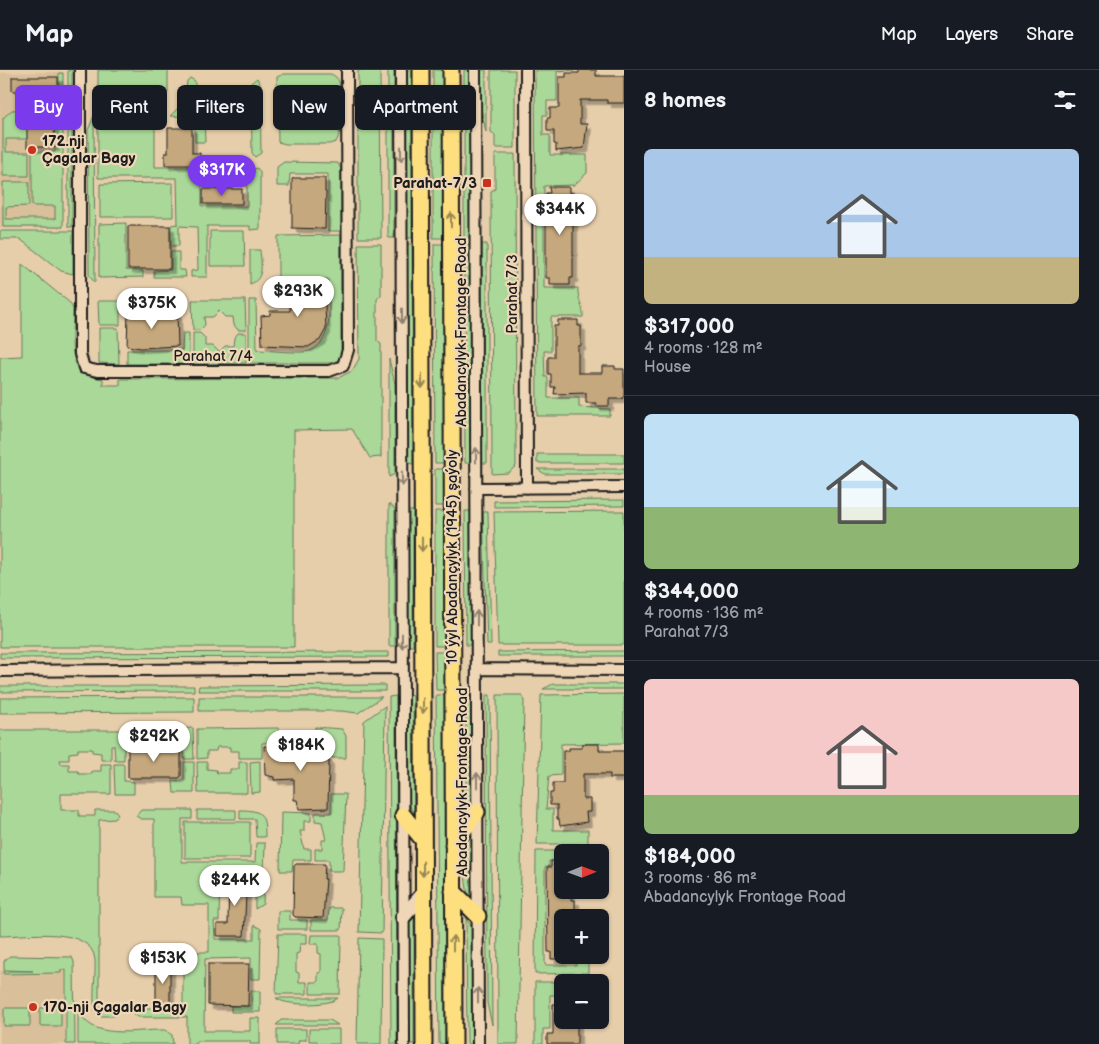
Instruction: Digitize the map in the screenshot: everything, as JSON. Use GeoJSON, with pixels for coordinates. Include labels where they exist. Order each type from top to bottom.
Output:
{"type":"FeatureCollection","features":[{"type":"Feature","properties":{"kind":"main road","name":"10 ýyl Abadançylyk (1945) şaýoly"},"geometry":{"type":"LineString","coordinates":[[421,70],[424,1044]]}},
{"type":"Feature","properties":{"kind":"main road","name":"10 ýyl Abadançylyk (1945) şaýoly"},"geometry":{"type":"LineString","coordinates":[[451,70],[454,1044]]}},
{"type":"Feature","properties":{"kind":"main road"},"geometry":{"type":"LineString","coordinates":[[453,845],[477,812]]}},
{"type":"Feature","properties":{"kind":"main road"},"geometry":{"type":"LineString","coordinates":[[403,815],[423,840]]}},
{"type":"Feature","properties":{"kind":"main road"},"geometry":{"type":"LineString","coordinates":[[453,892],[478,916]]}},
{"type":"Feature","properties":{"kind":"main road"},"geometry":{"type":"LineString","coordinates":[[403,917],[423,894]]}},
{"type":"Feature","properties":{"kind":"street","name":"Parahat 7/4"},"geometry":{"type":"LineString","coordinates":[[80,70],[80,354],[84,368],[97,371],[329,371],[343,366],[348,350],[347,70]]}},
{"type":"Feature","properties":{"kind":"street"},"geometry":{"type":"LineString","coordinates":[[401,70],[404,1044]]}},
{"type":"Feature","properties":{"kind":"street","name":"Abadancylyk Frontage Road"},"geometry":{"type":"LineString","coordinates":[[475,70],[478,1044]]}},
{"type":"Feature","properties":{"kind":"street","name":"Parahat 7/3"},"geometry":{"type":"LineString","coordinates":[[526,70],[527,488]]}},
{"type":"Feature","properties":{"kind":"street"},"geometry":{"type":"LineString","coordinates":[[476,488],[624,487]]}},
{"type":"Feature","properties":{"kind":"street"},"geometry":{"type":"LineString","coordinates":[[0,671],[403,668]]}},
{"type":"Feature","properties":{"kind":"street"},"geometry":{"type":"LineString","coordinates":[[477,669],[624,670]]}},
{"type":"Feature","properties":{"kind":"shaded area","name":"172.nji Çagalar Bagy"},"geometry":{"type":"Polygon","coordinates":[[[63,72],[63,85],[15,85],[15,130],[63,130],[63,228],[0,228],[0,73],[63,72]]]}},
{"type":"Feature","properties":{"kind":"shaded area","name":"170-nji Çagalar Bagy"},"geometry":{"type":"Polygon","coordinates":[[[65,970],[65,1044],[0,1044],[0,971],[65,970]]]}},
{"type":"Feature","properties":{"kind":"green space"},"geometry":{"type":"Polygon","coordinates":[[[68,70],[72,70],[72,85],[68,85],[68,70]]]}},
{"type":"Feature","properties":{"kind":"green space"},"geometry":{"type":"Polygon","coordinates":[[[98,70],[168,70],[167,94],[167,85],[98,85],[98,70]]]}},
{"type":"Feature","properties":{"kind":"green space"},"geometry":{"type":"Polygon","coordinates":[[[358,70],[380,70],[380,85],[358,85],[358,70]]]}},
{"type":"Feature","properties":{"kind":"green space"},"geometry":{"type":"Polygon","coordinates":[[[388,70],[394,70],[394,85],[388,85],[388,70]]]}},
{"type":"Feature","properties":{"kind":"green space"},"geometry":{"type":"Polygon","coordinates":[[[407,70],[412,70],[412,85],[407,85],[407,70]]]}},
{"type":"Feature","properties":{"kind":"green space"},"geometry":{"type":"Polygon","coordinates":[[[433,70],[443,70],[443,85],[433,85],[433,70]]]}},
{"type":"Feature","properties":{"kind":"green space"},"geometry":{"type":"Polygon","coordinates":[[[464,70],[469,70],[469,85],[464,85],[464,70]]]}},
{"type":"Feature","properties":{"kind":"green space"},"geometry":{"type":"Polygon","coordinates":[[[481,70],[486,70],[486,132],[481,109],[481,70]]]}},
{"type":"Feature","properties":{"kind":"green space"},"geometry":{"type":"Polygon","coordinates":[[[491,70],[515,70],[515,148],[495,148],[495,135],[491,132],[491,70]]]}},
{"type":"Feature","properties":{"kind":"green space"},"geometry":{"type":"Polygon","coordinates":[[[535,70],[576,70],[557,71],[557,101],[547,101],[547,115],[543,115],[543,135],[550,135],[550,155],[587,155],[587,173],[574,185],[544,186],[544,288],[578,288],[578,296],[583,313],[583,317],[551,317],[551,351],[544,351],[545,377],[548,377],[548,398],[579,398],[579,407],[610,409],[610,416],[537,416],[535,70]]]}},
{"type":"Feature","properties":{"kind":"green space"},"geometry":{"type":"Polygon","coordinates":[[[59,73],[63,73],[63,85],[59,85],[59,73]]]}},
{"type":"Feature","properties":{"kind":"green space"},"geometry":{"type":"Polygon","coordinates":[[[284,74],[331,74],[337,78],[340,85],[277,85],[277,77],[284,74]]]}},
{"type":"Feature","properties":{"kind":"green space"},"geometry":{"type":"Polygon","coordinates":[[[190,78],[195,81],[195,85],[187,85],[190,78]]]}},
{"type":"Feature","properties":{"kind":"green space"},"geometry":{"type":"Polygon","coordinates":[[[257,78],[260,85],[251,85],[257,78]]]}},
{"type":"Feature","properties":{"kind":"green space"},"geometry":{"type":"Polygon","coordinates":[[[177,109],[177,116],[170,116],[177,109]]]}},
{"type":"Feature","properties":{"kind":"green space"},"geometry":{"type":"Polygon","coordinates":[[[15,110],[15,130],[63,130],[63,227],[3,227],[3,182],[29,182],[29,206],[6,207],[6,219],[55,219],[55,206],[32,206],[32,152],[55,152],[55,139],[6,139],[6,152],[29,152],[29,176],[3,176],[3,118],[15,110]]]}},
{"type":"Feature","properties":{"kind":"green space"},"geometry":{"type":"Polygon","coordinates":[[[92,121],[92,130],[94,130],[95,282],[89,275],[88,130],[92,121]]]}},
{"type":"Feature","properties":{"kind":"green space"},"geometry":{"type":"Polygon","coordinates":[[[68,130],[72,130],[72,227],[68,227],[68,130]]]}},
{"type":"Feature","properties":{"kind":"green space"},"geometry":{"type":"Polygon","coordinates":[[[98,130],[155,130],[155,167],[202,167],[202,206],[247,206],[247,182],[251,181],[252,170],[257,168],[260,172],[260,229],[250,230],[250,226],[207,226],[207,277],[191,277],[191,271],[198,270],[197,227],[179,226],[179,246],[171,246],[171,225],[178,224],[177,178],[98,178],[98,130]]]}},
{"type":"Feature","properties":{"kind":"green space"},"geometry":{"type":"Polygon","coordinates":[[[195,130],[205,130],[205,142],[195,142],[195,130]]]}},
{"type":"Feature","properties":{"kind":"green space"},"geometry":{"type":"Polygon","coordinates":[[[252,130],[261,130],[261,153],[255,157],[252,153],[252,130]]]}},
{"type":"Feature","properties":{"kind":"green space"},"geometry":{"type":"Polygon","coordinates":[[[278,130],[339,130],[336,142],[329,144],[286,144],[278,142],[278,130]]]}},
{"type":"Feature","properties":{"kind":"green space"},"geometry":{"type":"Polygon","coordinates":[[[358,130],[380,130],[381,238],[358,238],[358,130]]]}},
{"type":"Feature","properties":{"kind":"green space"},"geometry":{"type":"Polygon","coordinates":[[[388,130],[394,130],[394,238],[388,238],[388,130]]]}},
{"type":"Feature","properties":{"kind":"green space"},"geometry":{"type":"Polygon","coordinates":[[[407,130],[412,130],[412,238],[407,238],[407,130]]]}},
{"type":"Feature","properties":{"kind":"green space"},"geometry":{"type":"Polygon","coordinates":[[[433,130],[443,130],[443,238],[433,238],[433,130]]]}},
{"type":"Feature","properties":{"kind":"green space"},"geometry":{"type":"Polygon","coordinates":[[[464,130],[469,130],[470,238],[464,238],[464,130]]]}},
{"type":"Feature","properties":{"kind":"green space"},"geometry":{"type":"Polygon","coordinates":[[[495,154],[515,154],[516,466],[508,473],[492,474],[491,191],[495,189],[495,154]]]}},
{"type":"Feature","properties":{"kind":"green space"},"geometry":{"type":"Polygon","coordinates":[[[284,162],[338,163],[341,169],[341,231],[328,231],[328,174],[290,174],[289,186],[277,186],[277,167],[284,162]]]}},
{"type":"Feature","properties":{"kind":"green space"},"geometry":{"type":"Polygon","coordinates":[[[173,183],[173,217],[100,217],[100,184],[173,183]]]}},
{"type":"Feature","properties":{"kind":"green space"},"geometry":{"type":"Polygon","coordinates":[[[126,223],[126,270],[143,271],[143,277],[99,278],[99,224],[126,223]]]}},
{"type":"Feature","properties":{"kind":"green space"},"geometry":{"type":"Polygon","coordinates":[[[0,231],[73,231],[73,274],[61,271],[20,239],[0,239],[0,231]]]}},
{"type":"Feature","properties":{"kind":"green space"},"geometry":{"type":"Polygon","coordinates":[[[210,231],[244,231],[245,266],[210,266],[210,231]]]}},
{"type":"Feature","properties":{"kind":"green space"},"geometry":{"type":"Polygon","coordinates":[[[341,235],[341,354],[338,360],[332,363],[249,363],[249,300],[256,300],[257,350],[310,351],[318,346],[327,330],[329,320],[328,279],[278,279],[278,236],[341,235]]]}},
{"type":"Feature","properties":{"kind":"green space"},"geometry":{"type":"Polygon","coordinates":[[[358,244],[381,244],[381,295],[377,299],[377,341],[381,344],[381,457],[370,458],[352,429],[294,430],[294,647],[0,647],[0,357],[22,356],[22,264],[70,303],[73,309],[72,343],[76,363],[81,371],[90,376],[103,379],[103,385],[120,385],[120,379],[338,378],[352,371],[359,359],[358,244]]]}},
{"type":"Feature","properties":{"kind":"green space"},"geometry":{"type":"Polygon","coordinates":[[[407,244],[412,244],[413,464],[408,463],[407,244]]]}},
{"type":"Feature","properties":{"kind":"green space"},"geometry":{"type":"Polygon","coordinates":[[[434,244],[443,244],[444,463],[435,463],[434,244]]]}},
{"type":"Feature","properties":{"kind":"green space"},"geometry":{"type":"Polygon","coordinates":[[[464,244],[470,244],[471,463],[465,463],[464,244]]]}},
{"type":"Feature","properties":{"kind":"green space"},"geometry":{"type":"Polygon","coordinates":[[[482,244],[487,244],[487,463],[482,463],[482,244]]]}},
{"type":"Feature","properties":{"kind":"green space"},"geometry":{"type":"Polygon","coordinates":[[[250,250],[260,250],[261,270],[255,282],[250,284],[250,250]]]}},
{"type":"Feature","properties":{"kind":"green space"},"geometry":{"type":"Polygon","coordinates":[[[171,252],[179,252],[179,270],[185,270],[186,277],[154,277],[154,271],[171,270],[171,252]]]}},
{"type":"Feature","properties":{"kind":"green space"},"geometry":{"type":"Polygon","coordinates":[[[192,300],[245,300],[246,330],[238,330],[234,325],[233,317],[225,317],[219,311],[213,317],[204,317],[205,325],[200,330],[193,330],[192,300]]]}},
{"type":"Feature","properties":{"kind":"green space"},"geometry":{"type":"Polygon","coordinates":[[[98,301],[120,301],[120,325],[99,325],[98,301]]]}},
{"type":"Feature","properties":{"kind":"green space"},"geometry":{"type":"Polygon","coordinates":[[[99,328],[118,328],[119,364],[99,363],[99,328]]]}},
{"type":"Feature","properties":{"kind":"green space"},"geometry":{"type":"Polygon","coordinates":[[[183,333],[189,333],[189,364],[127,364],[127,350],[182,350],[183,333]]]}},
{"type":"Feature","properties":{"kind":"green space"},"geometry":{"type":"Polygon","coordinates":[[[193,333],[200,333],[205,338],[205,346],[213,346],[219,352],[225,346],[233,346],[234,338],[238,333],[246,333],[246,363],[193,364],[193,333]]]}},
{"type":"Feature","properties":{"kind":"green space"},"geometry":{"type":"Polygon","coordinates":[[[389,359],[395,384],[395,474],[389,477],[389,359]]]}},
{"type":"Feature","properties":{"kind":"green space"},"geometry":{"type":"Polygon","coordinates":[[[537,454],[624,454],[624,463],[537,463],[537,454]]]}},
{"type":"Feature","properties":{"kind":"green space"},"geometry":{"type":"Polygon","coordinates":[[[435,469],[444,469],[445,506],[435,506],[435,469]]]}},
{"type":"Feature","properties":{"kind":"green space"},"geometry":{"type":"Polygon","coordinates":[[[537,469],[624,469],[624,474],[545,474],[537,469]]]}},
{"type":"Feature","properties":{"kind":"green space"},"geometry":{"type":"Polygon","coordinates":[[[624,500],[624,506],[494,507],[494,501],[624,500]]]}},
{"type":"Feature","properties":{"kind":"green space"},"geometry":{"type":"Polygon","coordinates":[[[389,504],[395,509],[395,646],[389,646],[389,504]]]}},
{"type":"Feature","properties":{"kind":"green space"},"geometry":{"type":"Polygon","coordinates":[[[408,511],[413,511],[413,646],[408,646],[408,511]]]}},
{"type":"Feature","properties":{"kind":"green space"},"geometry":{"type":"Polygon","coordinates":[[[435,511],[445,511],[445,646],[435,646],[435,511]]]}},
{"type":"Feature","properties":{"kind":"green space"},"geometry":{"type":"Polygon","coordinates":[[[465,511],[471,511],[471,645],[466,645],[465,511]]]}},
{"type":"Feature","properties":{"kind":"green space"},"geometry":{"type":"Polygon","coordinates":[[[624,511],[624,645],[498,645],[494,512],[624,511]]]}},
{"type":"Feature","properties":{"kind":"green space"},"geometry":{"type":"Polygon","coordinates":[[[483,512],[488,512],[491,645],[487,645],[483,512]]]}},
{"type":"Feature","properties":{"kind":"green space"},"geometry":{"type":"Polygon","coordinates":[[[624,651],[624,656],[498,656],[498,652],[624,651]]]}},
{"type":"Feature","properties":{"kind":"green space"},"geometry":{"type":"Polygon","coordinates":[[[389,652],[389,657],[0,658],[0,653],[389,652]]]}},
{"type":"Feature","properties":{"kind":"green space"},"geometry":{"type":"Polygon","coordinates":[[[435,652],[445,652],[445,690],[436,690],[435,652]]]}},
{"type":"Feature","properties":{"kind":"green space"},"geometry":{"type":"Polygon","coordinates":[[[553,684],[624,684],[624,689],[543,689],[553,684]]]}},
{"type":"Feature","properties":{"kind":"green space"},"geometry":{"type":"Polygon","coordinates":[[[385,685],[385,691],[198,691],[199,686],[385,685]]]}},
{"type":"Feature","properties":{"kind":"green space"},"geometry":{"type":"Polygon","coordinates":[[[0,686],[194,686],[194,691],[0,692],[0,686]]]}},
{"type":"Feature","properties":{"kind":"green space"},"geometry":{"type":"Polygon","coordinates":[[[624,694],[624,743],[561,744],[561,775],[549,776],[546,809],[553,809],[553,830],[588,830],[588,844],[537,844],[541,695],[624,694]]]}},
{"type":"Feature","properties":{"kind":"green space"},"geometry":{"type":"Polygon","coordinates":[[[413,695],[414,818],[409,802],[409,696],[413,695]]]}},
{"type":"Feature","properties":{"kind":"green space"},"geometry":{"type":"Polygon","coordinates":[[[436,695],[445,695],[445,1044],[439,1044],[436,695]]]}},
{"type":"Feature","properties":{"kind":"green space"},"geometry":{"type":"Polygon","coordinates":[[[466,695],[471,695],[472,799],[466,814],[466,695]]]}},
{"type":"Feature","properties":{"kind":"green space"},"geometry":{"type":"Polygon","coordinates":[[[486,695],[490,695],[492,1025],[487,1003],[486,695]]]}},
{"type":"Feature","properties":{"kind":"green space"},"geometry":{"type":"Polygon","coordinates":[[[497,695],[522,695],[524,701],[518,1044],[498,1044],[497,695]]]}},
{"type":"Feature","properties":{"kind":"green space"},"geometry":{"type":"Polygon","coordinates":[[[396,696],[397,1044],[391,1044],[389,697],[396,696]]]}},
{"type":"Feature","properties":{"kind":"green space"},"geometry":{"type":"Polygon","coordinates":[[[194,697],[194,712],[0,713],[0,698],[194,697]]]}},
{"type":"Feature","properties":{"kind":"green space"},"geometry":{"type":"Polygon","coordinates":[[[199,697],[382,697],[358,713],[341,711],[199,711],[199,697]]]}},
{"type":"Feature","properties":{"kind":"green space"},"geometry":{"type":"Polygon","coordinates":[[[385,706],[382,933],[359,932],[364,721],[385,706]]]}},
{"type":"Feature","properties":{"kind":"green space"},"geometry":{"type":"Polygon","coordinates":[[[315,727],[342,729],[346,736],[346,758],[332,758],[331,742],[315,742],[315,727]]]}},
{"type":"Feature","properties":{"kind":"green space"},"geometry":{"type":"Polygon","coordinates":[[[193,728],[194,759],[184,759],[184,744],[168,744],[168,736],[173,735],[173,729],[193,728]]]}},
{"type":"Feature","properties":{"kind":"green space"},"geometry":{"type":"Polygon","coordinates":[[[279,728],[279,742],[262,743],[262,758],[239,758],[239,751],[230,751],[230,747],[217,747],[216,751],[207,751],[207,758],[197,759],[197,729],[279,728]]]}},
{"type":"Feature","properties":{"kind":"green space"},"geometry":{"type":"Polygon","coordinates":[[[0,730],[136,730],[136,735],[140,736],[140,744],[124,744],[124,760],[115,760],[114,745],[111,745],[111,760],[101,760],[101,753],[92,752],[92,749],[78,749],[78,752],[69,753],[69,760],[60,760],[61,764],[69,764],[69,771],[78,771],[79,774],[92,774],[92,771],[101,771],[101,764],[111,764],[111,794],[61,794],[61,810],[79,810],[79,816],[95,816],[95,810],[115,810],[118,814],[115,819],[99,820],[99,1007],[114,1008],[114,1016],[101,1016],[95,1011],[95,960],[91,949],[82,941],[70,937],[40,934],[0,936],[0,730]]]}},
{"type":"Feature","properties":{"kind":"green space"},"geometry":{"type":"Polygon","coordinates":[[[260,761],[260,792],[251,793],[250,762],[260,761]]]}},
{"type":"Feature","properties":{"kind":"green space"},"geometry":{"type":"Polygon","coordinates":[[[184,762],[194,762],[194,793],[174,793],[173,781],[184,780],[184,762]]]}},
{"type":"Feature","properties":{"kind":"green space"},"geometry":{"type":"Polygon","coordinates":[[[197,762],[207,762],[207,769],[216,770],[217,773],[230,773],[230,769],[239,769],[239,762],[247,762],[247,793],[198,793],[197,762]]]}},
{"type":"Feature","properties":{"kind":"green space"},"geometry":{"type":"Polygon","coordinates":[[[114,764],[124,764],[124,781],[134,782],[134,794],[115,794],[114,764]]]}},
{"type":"Feature","properties":{"kind":"green space"},"geometry":{"type":"Polygon","coordinates":[[[331,794],[346,794],[343,871],[329,871],[329,860],[315,860],[315,849],[322,849],[322,840],[326,840],[322,822],[315,821],[315,813],[331,813],[331,794]]]}},
{"type":"Feature","properties":{"kind":"green space"},"geometry":{"type":"Polygon","coordinates":[[[141,810],[192,810],[192,819],[182,819],[182,862],[255,862],[256,843],[265,843],[263,904],[255,909],[255,870],[220,870],[219,921],[214,921],[215,939],[254,939],[254,925],[261,929],[260,979],[251,979],[251,958],[205,959],[204,1031],[250,1031],[250,1018],[260,1018],[260,1044],[250,1044],[250,1041],[196,1041],[196,1044],[187,1044],[187,1017],[138,1017],[134,1014],[138,1008],[183,1008],[183,967],[192,967],[192,952],[209,952],[209,905],[182,905],[181,897],[154,897],[154,819],[141,819],[136,816],[141,810]]]}},
{"type":"Feature","properties":{"kind":"green space"},"geometry":{"type":"Polygon","coordinates":[[[197,810],[236,810],[236,819],[197,819],[197,810]]]}},
{"type":"Feature","properties":{"kind":"green space"},"geometry":{"type":"Polygon","coordinates":[[[240,810],[254,811],[261,815],[265,837],[256,837],[255,819],[240,819],[240,810]]]}},
{"type":"Feature","properties":{"kind":"green space"},"geometry":{"type":"Polygon","coordinates":[[[281,812],[311,813],[311,821],[304,821],[304,831],[300,831],[304,849],[311,849],[311,860],[293,860],[292,871],[280,871],[281,812]]]}},
{"type":"Feature","properties":{"kind":"green space"},"geometry":{"type":"Polygon","coordinates":[[[185,822],[250,822],[250,858],[185,858],[185,822]]]}},
{"type":"Feature","properties":{"kind":"green space"},"geometry":{"type":"Polygon","coordinates":[[[472,832],[472,900],[467,887],[465,867],[467,846],[472,832]]]}},
{"type":"Feature","properties":{"kind":"green space"},"geometry":{"type":"Polygon","coordinates":[[[536,851],[554,851],[554,861],[549,861],[549,866],[545,867],[545,965],[588,964],[588,973],[535,974],[536,851]]]}},
{"type":"Feature","properties":{"kind":"green space"},"geometry":{"type":"Polygon","coordinates":[[[329,908],[342,908],[341,930],[311,930],[311,920],[328,920],[329,908]]]}},
{"type":"Feature","properties":{"kind":"green space"},"geometry":{"type":"Polygon","coordinates":[[[278,911],[290,911],[290,920],[307,920],[307,929],[278,929],[278,911]]]}},
{"type":"Feature","properties":{"kind":"green space"},"geometry":{"type":"Polygon","coordinates":[[[414,914],[414,1044],[410,1044],[409,923],[414,914]]]}},
{"type":"Feature","properties":{"kind":"green space"},"geometry":{"type":"Polygon","coordinates":[[[466,918],[472,928],[472,1044],[467,1044],[466,918]]]}},
{"type":"Feature","properties":{"kind":"green space"},"geometry":{"type":"Polygon","coordinates":[[[278,934],[307,934],[307,944],[300,944],[299,953],[296,954],[296,972],[299,973],[299,982],[307,982],[307,994],[276,994],[278,934]]]}},
{"type":"Feature","properties":{"kind":"green space"},"geometry":{"type":"Polygon","coordinates":[[[311,935],[341,935],[340,994],[310,994],[310,982],[318,982],[318,973],[321,972],[321,954],[318,953],[318,944],[310,944],[311,935]]]}},
{"type":"Feature","properties":{"kind":"green space"},"geometry":{"type":"Polygon","coordinates":[[[359,938],[382,939],[381,1044],[357,1044],[359,938]]]}},
{"type":"Feature","properties":{"kind":"green space"},"geometry":{"type":"Polygon","coordinates":[[[10,956],[72,957],[74,962],[75,1044],[66,1044],[66,970],[61,970],[61,973],[4,974],[4,971],[33,971],[4,970],[4,961],[10,956]]]}},
{"type":"Feature","properties":{"kind":"green space"},"geometry":{"type":"Polygon","coordinates":[[[535,982],[554,982],[554,995],[550,995],[550,1029],[543,1029],[543,1044],[535,1044],[535,982]]]}},
{"type":"Feature","properties":{"kind":"green space"},"geometry":{"type":"Polygon","coordinates":[[[251,991],[260,991],[260,1012],[231,1012],[231,1006],[251,1006],[251,991]]]}},
{"type":"Feature","properties":{"kind":"green space"},"geometry":{"type":"Polygon","coordinates":[[[276,998],[338,998],[333,1001],[317,1004],[297,1004],[281,1001],[276,998]]]}},
{"type":"Feature","properties":{"kind":"green space"},"geometry":{"type":"Polygon","coordinates":[[[78,1007],[83,1018],[92,1026],[115,1032],[165,1030],[172,1035],[173,1044],[78,1044],[78,1007]]]}},
{"type":"Feature","properties":{"kind":"green space"},"geometry":{"type":"Polygon","coordinates":[[[4,1008],[30,1008],[30,1026],[4,1026],[4,1008]]]}},
{"type":"Feature","properties":{"kind":"green space"},"geometry":{"type":"Polygon","coordinates":[[[40,1008],[61,1008],[61,1026],[40,1026],[40,1008]]]}},
{"type":"Feature","properties":{"kind":"green space"},"geometry":{"type":"Polygon","coordinates":[[[281,1020],[330,1020],[338,1025],[276,1025],[281,1020]]]}},
{"type":"Feature","properties":{"kind":"green space"},"geometry":{"type":"Polygon","coordinates":[[[277,1029],[306,1029],[306,1040],[299,1040],[298,1044],[277,1044],[277,1029]]]}},
{"type":"Feature","properties":{"kind":"green space"},"geometry":{"type":"Polygon","coordinates":[[[309,1029],[339,1029],[339,1044],[317,1044],[317,1041],[309,1041],[309,1029]]]}},
{"type":"Feature","properties":{"kind":"building"},"geometry":{"type":"Polygon","coordinates":[[[579,70],[596,70],[596,76],[624,76],[624,103],[607,103],[607,100],[580,100],[580,124],[587,124],[584,148],[556,151],[554,131],[547,131],[547,118],[550,118],[550,108],[559,108],[559,77],[566,77],[566,73],[579,73],[579,70]]]}},
{"type":"Feature","properties":{"kind":"building"},"geometry":{"type":"Polygon","coordinates":[[[12,77],[58,77],[58,85],[15,85],[15,91],[12,91],[12,77]]]}},
{"type":"Feature","properties":{"kind":"building"},"geometry":{"type":"Polygon","coordinates":[[[168,128],[192,130],[192,153],[200,153],[200,165],[165,165],[165,153],[168,153],[168,128]]]}},
{"type":"Feature","properties":{"kind":"building"},"geometry":{"type":"Polygon","coordinates":[[[27,130],[54,130],[55,147],[27,147],[27,130]]]}},
{"type":"Feature","properties":{"kind":"building"},"geometry":{"type":"Polygon","coordinates":[[[325,178],[325,229],[292,228],[292,179],[325,178]]]}},
{"type":"Feature","properties":{"kind":"building"},"geometry":{"type":"Polygon","coordinates":[[[549,187],[569,187],[569,193],[573,193],[573,278],[570,278],[570,285],[550,285],[550,278],[546,278],[546,193],[550,193],[549,187]]]}},
{"type":"Feature","properties":{"kind":"building"},"geometry":{"type":"Polygon","coordinates":[[[203,189],[242,189],[242,204],[203,204],[203,189]]]}},
{"type":"Feature","properties":{"kind":"building"},"geometry":{"type":"Polygon","coordinates":[[[128,226],[170,226],[170,269],[128,269],[128,226]]]}},
{"type":"Feature","properties":{"kind":"building"},"geometry":{"type":"Polygon","coordinates":[[[295,282],[324,282],[326,329],[320,340],[308,347],[262,345],[261,316],[270,315],[270,311],[290,311],[290,291],[293,291],[295,282]]]}},
{"type":"Feature","properties":{"kind":"building"},"geometry":{"type":"Polygon","coordinates":[[[128,313],[177,313],[178,346],[141,348],[127,346],[128,313]]]}},
{"type":"Feature","properties":{"kind":"building"},"geometry":{"type":"Polygon","coordinates":[[[558,320],[578,320],[578,326],[581,326],[581,346],[578,346],[578,373],[602,373],[602,366],[615,366],[615,369],[624,369],[624,396],[622,399],[609,399],[609,406],[596,406],[596,403],[586,403],[586,393],[554,394],[555,387],[551,387],[551,374],[548,374],[548,357],[554,357],[554,326],[558,326],[558,320]]]}},
{"type":"Feature","properties":{"kind":"building"},"geometry":{"type":"Polygon","coordinates":[[[279,744],[311,744],[325,753],[329,761],[328,808],[299,809],[297,800],[294,800],[294,779],[274,780],[274,777],[265,775],[264,746],[279,746],[279,744]]]}},
{"type":"Feature","properties":{"kind":"building"},"geometry":{"type":"Polygon","coordinates":[[[582,744],[599,744],[599,751],[624,751],[624,778],[610,778],[610,774],[583,774],[583,799],[590,799],[590,812],[586,812],[587,822],[560,826],[559,819],[557,819],[557,805],[550,805],[550,793],[553,793],[553,783],[563,783],[563,751],[569,751],[569,748],[582,748],[582,744]]]}},
{"type":"Feature","properties":{"kind":"building"},"geometry":{"type":"Polygon","coordinates":[[[142,746],[181,748],[181,776],[179,778],[128,777],[128,748],[142,748],[142,746]]]}},
{"type":"Feature","properties":{"kind":"building"},"geometry":{"type":"Polygon","coordinates":[[[551,861],[554,861],[554,899],[575,900],[575,909],[554,909],[554,959],[551,959],[551,952],[548,952],[547,867],[551,867],[551,861]]]}},
{"type":"Feature","properties":{"kind":"building"},"geometry":{"type":"Polygon","coordinates":[[[296,864],[325,864],[324,879],[326,879],[323,918],[295,917],[293,915],[294,866],[296,864]]]}},
{"type":"Feature","properties":{"kind":"building"},"geometry":{"type":"Polygon","coordinates":[[[229,874],[247,874],[244,936],[217,936],[217,924],[228,924],[229,874]]]}},
{"type":"Feature","properties":{"kind":"building"},"geometry":{"type":"Polygon","coordinates":[[[208,964],[249,964],[248,1006],[208,1005],[208,964]]]}},
{"type":"Feature","properties":{"kind":"building"},"geometry":{"type":"Polygon","coordinates":[[[156,965],[170,965],[170,1005],[156,1005],[156,965]]]}},
{"type":"Feature","properties":{"kind":"building"},"geometry":{"type":"Polygon","coordinates":[[[554,1004],[554,1029],[577,1029],[577,1044],[547,1044],[547,1034],[553,1034],[554,1004]]]}},
{"type":"Feature","properties":{"kind":"place","name":"172.nji Çagalar Bagy"},"geometry":{"type":"Point","coordinates":[32,150]}},
{"type":"Feature","properties":{"kind":"place","name":"Parahat-7/3"},"geometry":{"type":"Point","coordinates":[487,183]}},
{"type":"Feature","properties":{"kind":"place","name":"170-nji Çagalar Bagy"},"geometry":{"type":"Point","coordinates":[33,1007]}}]}
